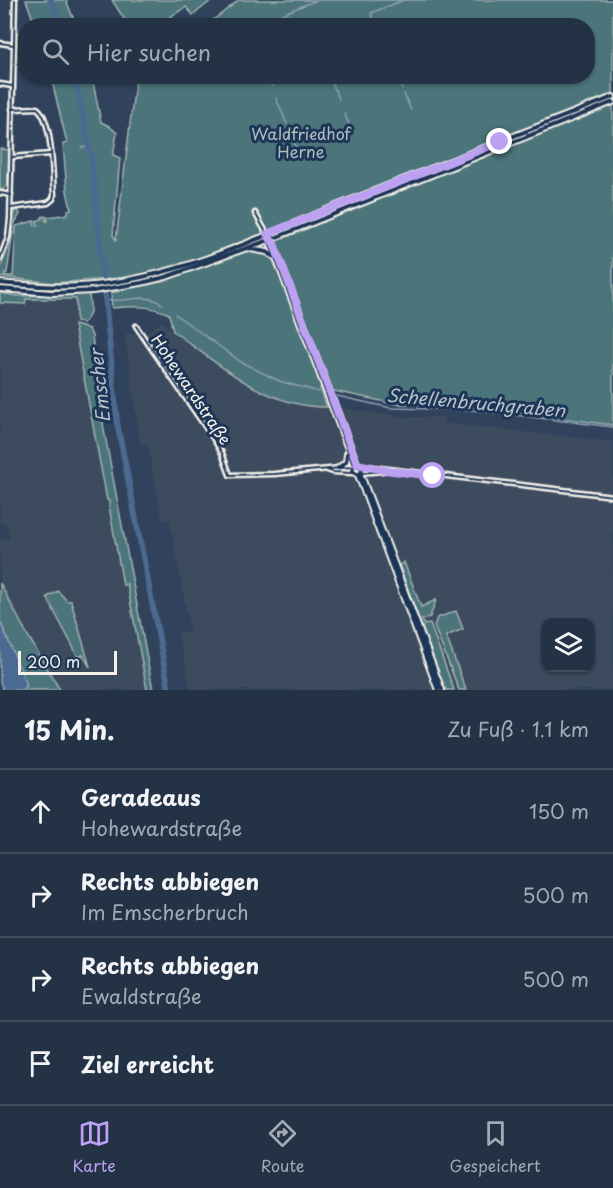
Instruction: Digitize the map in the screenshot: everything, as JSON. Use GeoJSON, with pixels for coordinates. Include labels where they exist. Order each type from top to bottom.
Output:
{"type":"FeatureCollection","features":[{"type":"Feature","properties":{"kind":"main road"},"geometry":{"type":"LineString","coordinates":[[111,286],[163,272],[267,234],[613,97]]}},
{"type":"Feature","properties":{"kind":"main road"},"geometry":{"type":"LineString","coordinates":[[0,289],[53,293],[166,277],[248,249],[613,102]]}},
{"type":"Feature","properties":{"kind":"main road"},"geometry":{"type":"LineString","coordinates":[[267,234],[440,690]]}},
{"type":"Feature","properties":{"kind":"main road"},"geometry":{"type":"LineString","coordinates":[[270,240],[274,257],[358,474]]}},
{"type":"Feature","properties":{"kind":"main road"},"geometry":{"type":"LineString","coordinates":[[248,249],[267,252],[274,257]]}},
{"type":"Feature","properties":{"kind":"main road"},"geometry":{"type":"LineString","coordinates":[[0,283],[97,288]]}},
{"type":"Feature","properties":{"kind":"main road"},"geometry":{"type":"LineString","coordinates":[[338,468],[346,462],[347,447]]}},
{"type":"Feature","properties":{"kind":"street"},"geometry":{"type":"LineString","coordinates":[[0,259],[8,237],[11,208],[15,0]]}},
{"type":"Feature","properties":{"kind":"street"},"geometry":{"type":"LineString","coordinates":[[0,43],[14,45]]}},
{"type":"Feature","properties":{"kind":"street"},"geometry":{"type":"LineString","coordinates":[[0,84],[13,86]]}},
{"type":"Feature","properties":{"kind":"street"},"geometry":{"type":"LineString","coordinates":[[11,208],[38,206],[53,199],[51,154],[47,128],[41,110],[35,107],[12,109]]}},
{"type":"Feature","properties":{"kind":"street"},"geometry":{"type":"LineString","coordinates":[[12,157],[51,154]]}},
{"type":"Feature","properties":{"kind":"street"},"geometry":{"type":"LineString","coordinates":[[0,193],[11,195]]}},
{"type":"Feature","properties":{"kind":"street"},"geometry":{"type":"LineString","coordinates":[[255,213],[267,234]]}},
{"type":"Feature","properties":{"kind":"street","name":"Hohewardstraße"},"geometry":{"type":"LineString","coordinates":[[136,326],[213,438],[222,453],[230,475],[236,477],[356,466],[613,496]]}},
{"type":"Feature","properties":{"kind":"street","name":"Hohewardstraße"},"geometry":{"type":"LineString","coordinates":[[327,470],[358,474],[385,470]]}},
{"type":"Feature","properties":{"kind":"shaded area"},"geometry":{"type":"Polygon","coordinates":[[[25,299],[76,299],[77,325],[74,325],[124,585],[127,584],[147,690],[60,690],[0,583],[0,540],[7,540],[10,535],[7,524],[0,523],[0,303],[25,304],[25,299]],[[58,591],[47,597],[69,635],[78,657],[83,655],[88,663],[71,602],[67,601],[58,591]]]}},
{"type":"Feature","properties":{"kind":"shaded area"},"geometry":{"type":"Polygon","coordinates":[[[162,322],[236,377],[277,399],[327,407],[434,690],[191,690],[178,633],[190,629],[169,519],[162,520],[147,443],[140,445],[125,334],[134,333],[140,338],[162,322]]]}},
{"type":"Feature","properties":{"kind":"shaded area"},"geometry":{"type":"Polygon","coordinates":[[[339,408],[404,417],[444,417],[443,423],[613,442],[613,690],[445,690],[357,456],[352,437],[339,408]]]}},
{"type":"Feature","properties":{"kind":"green space"},"geometry":{"type":"Polygon","coordinates":[[[26,0],[66,0],[73,18],[32,18],[26,0]]]}},
{"type":"Feature","properties":{"kind":"green space"},"geometry":{"type":"Polygon","coordinates":[[[112,0],[212,0],[193,15],[186,7],[168,18],[124,18],[112,0]]]}},
{"type":"Feature","properties":{"kind":"green space","name":"Waldfriedhof Herne"},"geometry":{"type":"Polygon","coordinates":[[[239,0],[613,0],[613,425],[466,406],[395,404],[320,388],[327,407],[284,400],[244,382],[173,331],[169,314],[141,307],[112,308],[111,293],[120,291],[119,278],[54,283],[0,277],[0,269],[11,241],[15,211],[18,210],[20,214],[14,225],[5,276],[13,276],[16,226],[34,221],[35,226],[38,225],[36,221],[42,217],[45,216],[48,221],[47,217],[68,214],[68,210],[71,209],[63,144],[67,143],[53,84],[93,84],[101,122],[117,133],[113,155],[120,158],[113,235],[116,240],[135,84],[595,84],[595,18],[216,18],[239,0]]]}},
{"type":"Feature","properties":{"kind":"green space"},"geometry":{"type":"Polygon","coordinates":[[[0,149],[9,150],[8,185],[2,190],[0,190],[0,149]]]}},
{"type":"Feature","properties":{"kind":"green space"},"geometry":{"type":"Polygon","coordinates":[[[0,293],[18,296],[89,294],[90,313],[83,323],[76,322],[76,299],[26,299],[25,304],[0,303],[0,293]]]}},
{"type":"Feature","properties":{"kind":"green space"},"geometry":{"type":"Polygon","coordinates":[[[74,325],[89,329],[92,336],[104,430],[153,690],[147,690],[127,584],[123,585],[74,325]]]}},
{"type":"Feature","properties":{"kind":"green space"},"geometry":{"type":"Polygon","coordinates":[[[404,562],[421,607],[436,600],[430,617],[422,620],[424,625],[430,624],[454,690],[445,690],[399,565],[404,562]]]}},
{"type":"Feature","properties":{"kind":"green space"},"geometry":{"type":"Polygon","coordinates":[[[0,583],[60,690],[22,690],[26,684],[0,621],[0,583]]]}},
{"type":"Feature","properties":{"kind":"green space"},"geometry":{"type":"Polygon","coordinates":[[[58,591],[67,601],[71,601],[90,667],[83,655],[78,657],[47,597],[58,591]]]}},
{"type":"Feature","properties":{"kind":"green space"},"geometry":{"type":"Polygon","coordinates":[[[456,611],[463,629],[446,636],[466,690],[459,690],[434,626],[437,618],[456,611]]]}},
{"type":"Feature","properties":{"kind":"water"},"geometry":{"type":"Polygon","coordinates":[[[0,621],[27,685],[22,690],[3,690],[0,682],[0,621]]]}},
{"type":"Feature","properties":{"kind":"waterway","name":"Emscher"},"geometry":{"type":"LineString","coordinates":[[51,0],[58,18]]}},
{"type":"Feature","properties":{"kind":"waterway"},"geometry":{"type":"LineString","coordinates":[[277,16],[317,0]]}},
{"type":"Feature","properties":{"kind":"waterway"},"geometry":{"type":"LineString","coordinates":[[373,18],[371,13],[404,0]]}},
{"type":"Feature","properties":{"kind":"waterway","name":"Emscher"},"geometry":{"type":"LineString","coordinates":[[77,84],[92,162],[117,422],[169,690]]}},
{"type":"Feature","properties":{"kind":"waterway"},"geometry":{"type":"LineString","coordinates":[[332,84],[339,99]]}},
{"type":"Feature","properties":{"kind":"waterway"},"geometry":{"type":"LineString","coordinates":[[400,84],[402,89]]}},
{"type":"Feature","properties":{"kind":"waterway"},"geometry":{"type":"LineString","coordinates":[[404,94],[411,110]]}},
{"type":"Feature","properties":{"kind":"waterway"},"geometry":{"type":"LineString","coordinates":[[276,98],[287,124]]}},
{"type":"Feature","properties":{"kind":"waterway"},"geometry":{"type":"LineString","coordinates":[[344,113],[349,124]]}},
{"type":"Feature","properties":{"kind":"waterway"},"geometry":{"type":"LineString","coordinates":[[291,135],[298,151]]}},
{"type":"Feature","properties":{"kind":"waterway","name":"Emscher"},"geometry":{"type":"LineString","coordinates":[[82,148],[89,146]]}},
{"type":"Feature","properties":{"kind":"waterway","name":"Schellenbruchgraben"},"geometry":{"type":"LineString","coordinates":[[105,300],[142,298],[162,304]]}},
{"type":"Feature","properties":{"kind":"waterway","name":"Schellenbruchgraben"},"geometry":{"type":"LineString","coordinates":[[175,314],[241,362],[279,381],[319,392]]}},
{"type":"Feature","properties":{"kind":"waterway","name":"Schellenbruchgraben"},"geometry":{"type":"LineString","coordinates":[[337,396],[391,408],[471,410],[613,427]]}},
{"type":"Feature","properties":{"kind":"route"},"geometry":{"type":"LineString","coordinates":[[433,476],[357,464],[274,244],[267,234],[500,142]]}}]}
